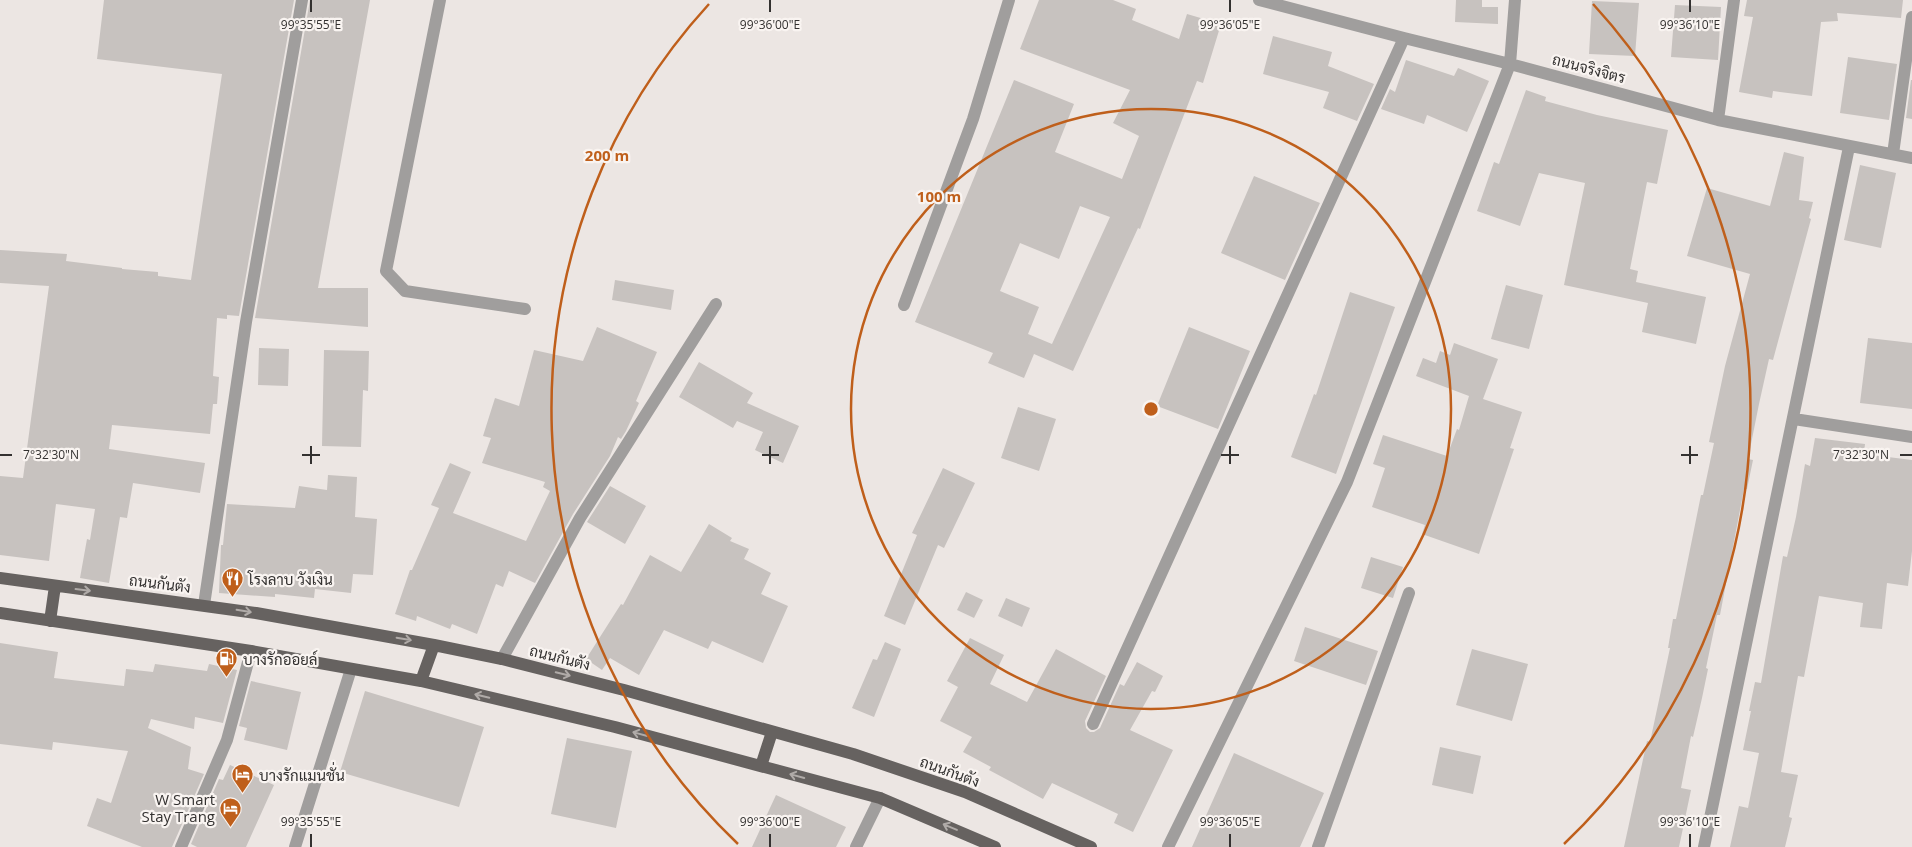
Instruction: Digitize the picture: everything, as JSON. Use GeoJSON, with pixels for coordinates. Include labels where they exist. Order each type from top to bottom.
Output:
{"type":"FeatureCollection","features":[{"type":"Feature","properties":{"kind":"main road","name":"ถนนกันตัง"},"geometry":{"type":"LineString","coordinates":[[0,578],[204,605],[434,645],[502,659],[624,690],[853,754],[965,792],[1091,847]]}},
{"type":"Feature","properties":{"kind":"main road"},"geometry":{"type":"LineString","coordinates":[[50,621],[55,586]]}},
{"type":"Feature","properties":{"kind":"main road"},"geometry":{"type":"LineString","coordinates":[[0,613],[251,651],[352,669],[421,682],[614,727],[880,798],[995,847]]}},
{"type":"Feature","properties":{"kind":"main road"},"geometry":{"type":"LineString","coordinates":[[421,682],[434,645]]}},
{"type":"Feature","properties":{"kind":"main road"},"geometry":{"type":"LineString","coordinates":[[761,766],[772,732]]}},
{"type":"Feature","properties":{"kind":"street"},"geometry":{"type":"LineString","coordinates":[[204,605],[246,322],[302,0]]}},
{"type":"Feature","properties":{"kind":"street"},"geometry":{"type":"LineString","coordinates":[[440,0],[386,271],[405,292],[525,309]]}},
{"type":"Feature","properties":{"kind":"street"},"geometry":{"type":"LineString","coordinates":[[904,305],[973,119],[1009,0]]}},
{"type":"Feature","properties":{"kind":"street","name":"ถนนจริงจิตร"},"geometry":{"type":"LineString","coordinates":[[1260,0],[1718,120],[1912,158]]}},
{"type":"Feature","properties":{"kind":"street"},"geometry":{"type":"LineString","coordinates":[[1168,847],[1346,482],[1510,64],[1515,0]]}},
{"type":"Feature","properties":{"kind":"street"},"geometry":{"type":"LineString","coordinates":[[1718,120],[1734,0]]}},
{"type":"Feature","properties":{"kind":"street"},"geometry":{"type":"LineString","coordinates":[[1892,154],[1912,17]]}},
{"type":"Feature","properties":{"kind":"street"},"geometry":{"type":"LineString","coordinates":[[1093,724],[1404,38]]}},
{"type":"Feature","properties":{"kind":"street"},"geometry":{"type":"LineString","coordinates":[[1704,847],[1850,147]]}},
{"type":"Feature","properties":{"kind":"street"},"geometry":{"type":"LineString","coordinates":[[502,659],[580,518],[716,304]]}},
{"type":"Feature","properties":{"kind":"street"},"geometry":{"type":"LineString","coordinates":[[1794,420],[1912,437]]}},
{"type":"Feature","properties":{"kind":"street"},"geometry":{"type":"LineString","coordinates":[[1318,847],[1409,593]]}},
{"type":"Feature","properties":{"kind":"street"},"geometry":{"type":"LineString","coordinates":[[182,847],[227,740],[251,651]]}},
{"type":"Feature","properties":{"kind":"street"},"geometry":{"type":"LineString","coordinates":[[295,847],[352,669]]}},
{"type":"Feature","properties":{"kind":"street"},"geometry":{"type":"LineString","coordinates":[[856,847],[880,798]]}},
{"type":"Feature","properties":{"kind":"building"},"geometry":{"type":"Polygon","coordinates":[[[104,0],[294,0],[239,316],[227,315],[227,319],[217,318],[213,376],[219,377],[217,404],[213,404],[210,434],[112,425],[109,449],[205,463],[200,493],[133,483],[127,518],[120,517],[109,583],[80,578],[87,539],[90,540],[95,509],[56,504],[49,561],[0,555],[0,476],[23,478],[49,286],[0,283],[0,250],[67,254],[66,261],[158,272],[158,276],[191,280],[222,74],[97,59],[104,0]]]}},
{"type":"Feature","properties":{"kind":"building"},"geometry":{"type":"Polygon","coordinates":[[[310,0],[370,0],[318,288],[368,288],[368,327],[255,318],[310,0]]]}},
{"type":"Feature","properties":{"kind":"building"},"geometry":{"type":"Polygon","coordinates":[[[1039,0],[1113,0],[1136,9],[1132,20],[1179,39],[1187,14],[1221,24],[1203,83],[1197,81],[1140,229],[1138,228],[1073,371],[1034,354],[1024,378],[988,363],[993,353],[915,322],[1014,80],[1074,104],[1055,152],[1122,179],[1139,136],[1113,123],[1130,90],[1020,49],[1039,0]],[[1080,206],[1059,259],[1020,243],[1000,291],[1039,307],[1028,334],[1052,344],[1110,217],[1080,206]]]}},
{"type":"Feature","properties":{"kind":"building"},"geometry":{"type":"Polygon","coordinates":[[[1456,0],[1482,0],[1482,7],[1498,7],[1498,24],[1455,22],[1456,0]]]}},
{"type":"Feature","properties":{"kind":"building"},"geometry":{"type":"Polygon","coordinates":[[[1747,0],[1903,0],[1901,18],[1837,13],[1838,21],[1821,22],[1812,96],[1773,91],[1772,98],[1739,92],[1753,17],[1744,16],[1747,0]]]}},
{"type":"Feature","properties":{"kind":"building"},"geometry":{"type":"Polygon","coordinates":[[[1592,1],[1639,3],[1635,56],[1589,54],[1592,1]]]}},
{"type":"Feature","properties":{"kind":"building"},"geometry":{"type":"Polygon","coordinates":[[[1675,5],[1721,7],[1718,60],[1671,57],[1675,5]]]}},
{"type":"Feature","properties":{"kind":"building"},"geometry":{"type":"Polygon","coordinates":[[[1273,36],[1332,52],[1328,66],[1374,84],[1357,121],[1323,108],[1329,92],[1263,74],[1273,36]]]}},
{"type":"Feature","properties":{"kind":"building"},"geometry":{"type":"Polygon","coordinates":[[[1848,57],[1897,64],[1889,120],[1840,113],[1848,57]]]}},
{"type":"Feature","properties":{"kind":"building"},"geometry":{"type":"Polygon","coordinates":[[[1406,60],[1454,76],[1458,68],[1489,81],[1467,132],[1427,115],[1424,124],[1381,109],[1390,89],[1395,92],[1406,60]]]}},
{"type":"Feature","properties":{"kind":"building"},"geometry":{"type":"Polygon","coordinates":[[[1912,80],[1912,119],[1906,118],[1912,80]]]}},
{"type":"Feature","properties":{"kind":"building"},"geometry":{"type":"Polygon","coordinates":[[[1526,90],[1546,97],[1545,101],[1597,115],[1668,130],[1657,184],[1647,182],[1630,269],[1638,271],[1636,282],[1706,297],[1696,344],[1642,332],[1648,303],[1564,285],[1585,183],[1539,173],[1520,226],[1477,211],[1494,162],[1499,164],[1526,90]]]}},
{"type":"Feature","properties":{"kind":"building"},"geometry":{"type":"Polygon","coordinates":[[[1784,152],[1804,157],[1799,200],[1813,202],[1809,218],[1811,219],[1773,360],[1769,359],[1759,404],[1748,459],[1753,460],[1747,489],[1744,489],[1720,615],[1717,615],[1702,698],[1693,737],[1691,736],[1681,788],[1691,790],[1679,847],[1624,847],[1647,741],[1650,742],[1670,648],[1668,648],[1673,619],[1676,619],[1701,495],[1703,495],[1714,443],[1709,442],[1725,366],[1750,274],[1687,256],[1707,188],[1770,206],[1784,152]]]}},
{"type":"Feature","properties":{"kind":"building"},"geometry":{"type":"Polygon","coordinates":[[[1860,165],[1896,173],[1881,248],[1844,240],[1860,165]]]}},
{"type":"Feature","properties":{"kind":"building"},"geometry":{"type":"Polygon","coordinates":[[[1254,176],[1320,203],[1285,280],[1221,253],[1254,176]]]}},
{"type":"Feature","properties":{"kind":"building"},"geometry":{"type":"Polygon","coordinates":[[[615,280],[674,290],[671,310],[612,300],[615,280]]]}},
{"type":"Feature","properties":{"kind":"building"},"geometry":{"type":"Polygon","coordinates":[[[1506,285],[1543,295],[1529,349],[1491,339],[1506,285]]]}},
{"type":"Feature","properties":{"kind":"building"},"geometry":{"type":"Polygon","coordinates":[[[1350,292],[1395,307],[1336,474],[1291,457],[1314,394],[1316,395],[1350,292]]]}},
{"type":"Feature","properties":{"kind":"building"},"geometry":{"type":"Polygon","coordinates":[[[597,327],[657,352],[636,401],[639,403],[626,431],[621,439],[618,437],[610,456],[573,514],[535,583],[509,571],[503,587],[496,584],[477,634],[452,624],[450,629],[417,616],[416,621],[395,614],[410,570],[412,570],[439,508],[431,505],[450,463],[471,472],[453,513],[526,541],[550,491],[543,487],[545,482],[482,463],[491,438],[483,436],[495,398],[519,406],[534,350],[583,361],[597,327]]]}},
{"type":"Feature","properties":{"kind":"building"},"geometry":{"type":"Polygon","coordinates":[[[1189,327],[1250,351],[1218,429],[1157,406],[1189,327]]]}},
{"type":"Feature","properties":{"kind":"building"},"geometry":{"type":"Polygon","coordinates":[[[1868,338],[1912,343],[1912,409],[1860,403],[1868,338]]]}},
{"type":"Feature","properties":{"kind":"building"},"geometry":{"type":"Polygon","coordinates":[[[1454,343],[1498,359],[1483,399],[1522,412],[1510,448],[1514,449],[1479,554],[1422,534],[1425,525],[1372,507],[1385,468],[1373,464],[1383,435],[1447,456],[1457,429],[1459,430],[1469,396],[1416,376],[1423,358],[1436,363],[1440,351],[1450,355],[1454,343]]]}},
{"type":"Feature","properties":{"kind":"building"},"geometry":{"type":"Polygon","coordinates":[[[259,348],[289,349],[288,386],[258,385],[259,348]]]}},
{"type":"Feature","properties":{"kind":"building"},"geometry":{"type":"Polygon","coordinates":[[[324,350],[369,351],[368,391],[363,390],[361,447],[322,446],[324,350]]]}},
{"type":"Feature","properties":{"kind":"building"},"geometry":{"type":"Polygon","coordinates":[[[699,362],[753,393],[747,403],[799,426],[783,463],[755,450],[763,432],[737,421],[733,428],[679,397],[699,362]]]}},
{"type":"Feature","properties":{"kind":"building"},"geometry":{"type":"Polygon","coordinates":[[[1018,407],[1056,419],[1039,471],[1001,458],[1018,407]]]}},
{"type":"Feature","properties":{"kind":"building"},"geometry":{"type":"Polygon","coordinates":[[[1815,438],[1865,444],[1864,454],[1912,460],[1912,551],[1908,586],[1887,583],[1882,629],[1860,627],[1863,603],[1819,596],[1804,677],[1798,676],[1781,772],[1798,775],[1789,817],[1792,818],[1785,847],[1730,847],[1739,806],[1748,808],[1759,753],[1743,750],[1751,711],[1749,711],[1755,682],[1761,683],[1783,556],[1787,557],[1805,464],[1810,466],[1815,438]]]}},
{"type":"Feature","properties":{"kind":"building"},"geometry":{"type":"Polygon","coordinates":[[[943,468],[975,483],[944,548],[938,545],[905,625],[884,616],[917,535],[912,533],[943,468]]]}},
{"type":"Feature","properties":{"kind":"building"},"geometry":{"type":"Polygon","coordinates":[[[328,475],[357,477],[355,517],[377,519],[373,575],[353,574],[351,593],[315,589],[314,598],[275,594],[275,597],[219,593],[221,545],[223,545],[227,504],[295,508],[299,486],[327,490],[328,475]]]}},
{"type":"Feature","properties":{"kind":"building"},"geometry":{"type":"Polygon","coordinates":[[[610,486],[646,506],[625,544],[587,522],[610,486]]]}},
{"type":"Feature","properties":{"kind":"building"},"geometry":{"type":"Polygon","coordinates":[[[709,524],[732,538],[730,541],[749,549],[744,559],[771,573],[761,594],[788,606],[763,663],[712,641],[708,649],[664,630],[639,675],[610,658],[602,670],[586,659],[621,604],[623,605],[650,555],[681,572],[709,524]]]}},
{"type":"Feature","properties":{"kind":"building"},"geometry":{"type":"Polygon","coordinates":[[[1371,557],[1403,567],[1393,598],[1361,588],[1371,557]]]}},
{"type":"Feature","properties":{"kind":"building"},"geometry":{"type":"Polygon","coordinates":[[[966,592],[983,600],[974,618],[957,610],[966,592]]]}},
{"type":"Feature","properties":{"kind":"building"},"geometry":{"type":"Polygon","coordinates":[[[1006,598],[1030,608],[1022,627],[998,616],[1006,598]]]}},
{"type":"Feature","properties":{"kind":"building"},"geometry":{"type":"Polygon","coordinates":[[[1305,627],[1378,651],[1366,685],[1294,661],[1305,627]]]}},
{"type":"Feature","properties":{"kind":"building"},"geometry":{"type":"Polygon","coordinates":[[[970,638],[1004,655],[990,684],[1027,702],[1056,649],[1106,676],[1085,721],[1086,728],[1090,732],[1100,728],[1120,684],[1124,686],[1137,662],[1163,676],[1155,692],[1152,691],[1130,730],[1173,750],[1133,832],[1114,823],[1118,814],[1052,783],[1043,799],[989,770],[991,767],[963,752],[972,737],[940,721],[958,687],[947,681],[970,638]]]}},
{"type":"Feature","properties":{"kind":"building"},"geometry":{"type":"Polygon","coordinates":[[[885,642],[901,649],[874,717],[852,708],[873,659],[877,660],[885,642]]]}},
{"type":"Feature","properties":{"kind":"building"},"geometry":{"type":"Polygon","coordinates":[[[0,643],[58,652],[54,678],[124,686],[126,669],[153,672],[155,664],[207,671],[209,664],[237,670],[223,723],[195,717],[194,729],[151,719],[148,728],[191,747],[188,769],[204,774],[172,847],[142,847],[87,826],[97,798],[111,803],[128,751],[53,742],[52,750],[0,744],[0,643]]]}},
{"type":"Feature","properties":{"kind":"building"},"geometry":{"type":"Polygon","coordinates":[[[1472,649],[1528,664],[1512,721],[1456,705],[1472,649]]]}},
{"type":"Feature","properties":{"kind":"building"},"geometry":{"type":"Polygon","coordinates":[[[251,681],[301,692],[287,750],[244,740],[247,728],[239,726],[251,681]]]}},
{"type":"Feature","properties":{"kind":"building"},"geometry":{"type":"Polygon","coordinates":[[[365,691],[484,727],[459,807],[340,772],[365,691]]]}},
{"type":"Feature","properties":{"kind":"building"},"geometry":{"type":"Polygon","coordinates":[[[567,738],[632,751],[616,828],[551,814],[567,738]]]}},
{"type":"Feature","properties":{"kind":"building"},"geometry":{"type":"Polygon","coordinates":[[[1440,747],[1481,756],[1473,794],[1432,785],[1440,747]]]}},
{"type":"Feature","properties":{"kind":"building"},"geometry":{"type":"Polygon","coordinates":[[[1234,753],[1324,793],[1300,847],[1192,847],[1234,753]]]}},
{"type":"Feature","properties":{"kind":"building"},"geometry":{"type":"Polygon","coordinates":[[[230,765],[274,785],[246,847],[197,847],[191,844],[219,779],[223,780],[230,765]]]}},
{"type":"Feature","properties":{"kind":"building"},"geometry":{"type":"Polygon","coordinates":[[[776,795],[846,827],[836,847],[752,847],[776,795]]]}},
{"type":"Feature","properties":{"kind":"place","name":"โรงลาบ วังเงิน"},"geometry":{"type":"Point","coordinates":[232,598]}},
{"type":"Feature","properties":{"kind":"place","name":"บางรักออยล์"},"geometry":{"type":"Point","coordinates":[227,678]}},
{"type":"Feature","properties":{"kind":"place","name":"บางรักแมนชั่น"},"geometry":{"type":"Point","coordinates":[243,794]}},
{"type":"Feature","properties":{"kind":"place","name":"W Smart Stay Trang"},"geometry":{"type":"Point","coordinates":[231,827]}}]}
